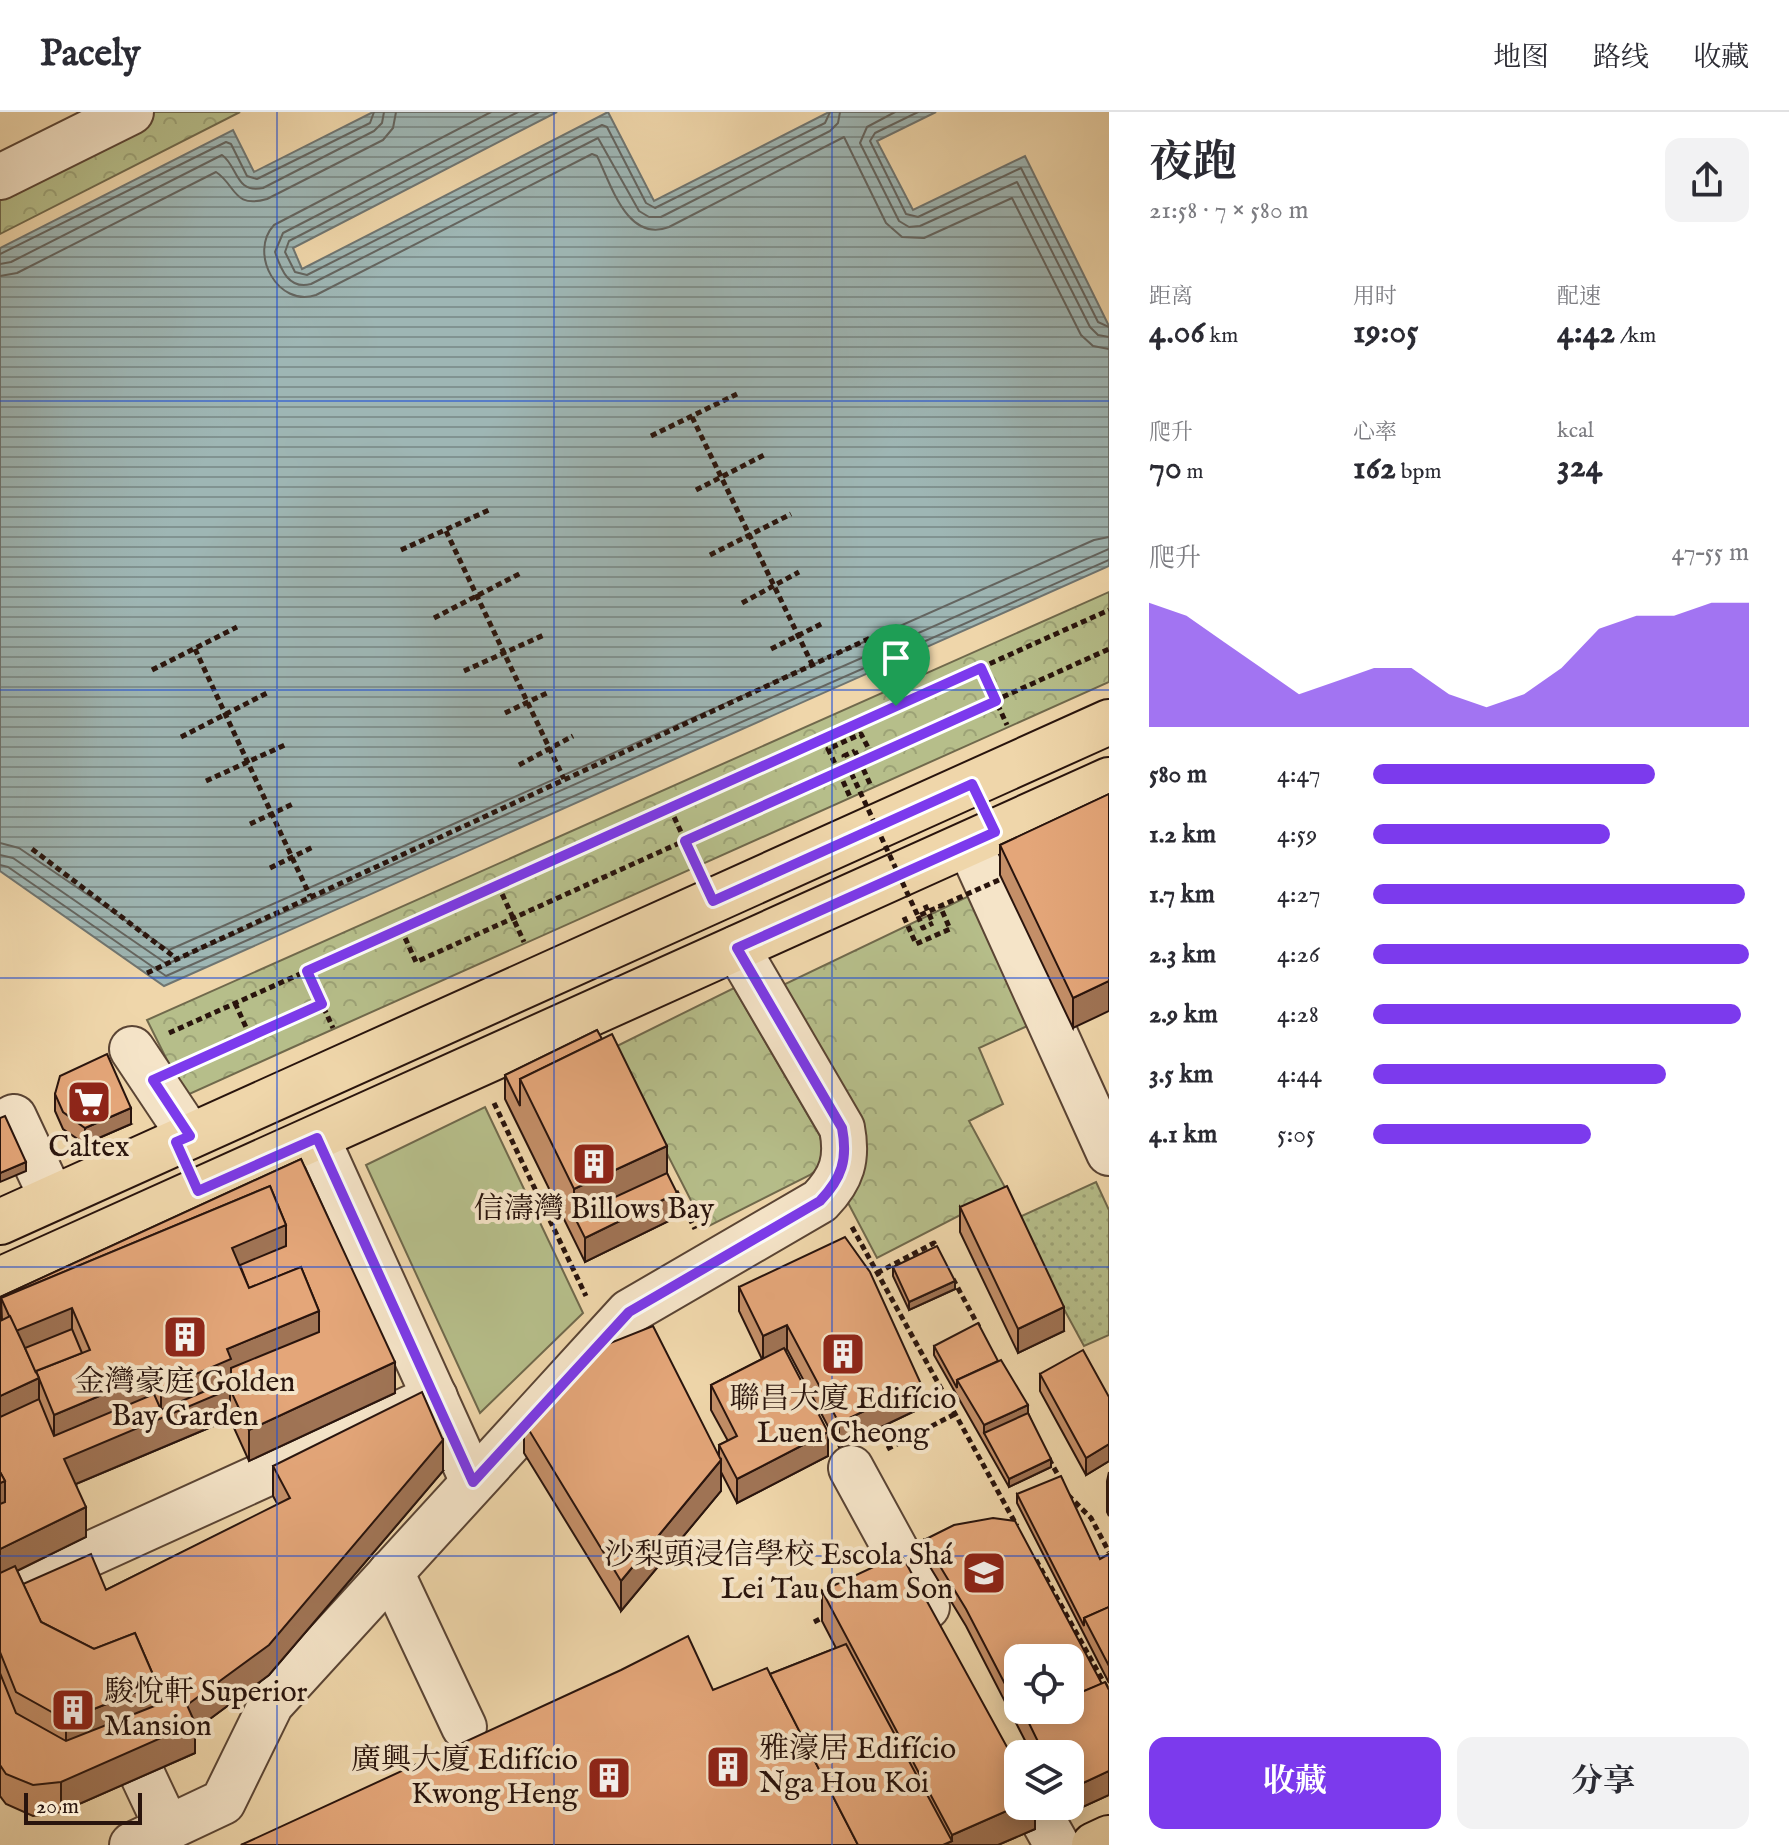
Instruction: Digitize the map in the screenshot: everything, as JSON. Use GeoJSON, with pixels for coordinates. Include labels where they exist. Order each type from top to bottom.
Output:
{"type":"FeatureCollection","features":[{"type":"Feature","properties":{"kind":"main road"},"geometry":{"type":"LineString","coordinates":[[0,1222],[1109,722]]}},
{"type":"Feature","properties":{"kind":"main road"},"geometry":{"type":"LineString","coordinates":[[0,1280],[1109,780]]}},
{"type":"Feature","properties":{"kind":"main road"},"geometry":{"type":"LineString","coordinates":[[972,784],[982,838]]}},
{"type":"Feature","properties":{"kind":"main road"},"geometry":{"type":"LineString","coordinates":[[183,1139],[198,1191]]}},
{"type":"Feature","properties":{"kind":"main road"},"geometry":{"type":"LineString","coordinates":[[1094,1845],[1109,1838]]}},
{"type":"Feature","properties":{"kind":"street"},"geometry":{"type":"LineString","coordinates":[[0,177],[131,112]]}},
{"type":"Feature","properties":{"kind":"street"},"geometry":{"type":"LineString","coordinates":[[982,838],[1098,1101],[1109,1153]]}},
{"type":"Feature","properties":{"kind":"street"},"geometry":{"type":"LineString","coordinates":[[143,1776],[150,1837],[223,1802],[271,1704],[629,1312],[820,1201],[831,1189],[844,1167],[846,1147],[842,1128],[737,948]]}},
{"type":"Feature","properties":{"kind":"street"},"geometry":{"type":"LineString","coordinates":[[142,1065],[183,1139]]}},
{"type":"Feature","properties":{"kind":"street"},"geometry":{"type":"LineString","coordinates":[[0,1124],[14,1117],[52,1198]]}},
{"type":"Feature","properties":{"kind":"street"},"geometry":{"type":"LineString","coordinates":[[317,1138],[473,1482]]}},
{"type":"Feature","properties":{"kind":"street"},"geometry":{"type":"LineString","coordinates":[[0,1595],[435,1397]]}},
{"type":"Feature","properties":{"kind":"street"},"geometry":{"type":"LineString","coordinates":[[851,1468],[949,1648]]}},
{"type":"Feature","properties":{"kind":"street"},"geometry":{"type":"LineString","coordinates":[[391,1572],[464,1727]]}},
{"type":"Feature","properties":{"kind":"street"},"geometry":{"type":"LineString","coordinates":[[1043,1820],[1057,1845]]}},
{"type":"Feature","properties":{"kind":"path"},"geometry":{"type":"LineString","coordinates":[[651,436],[737,394]]}},
{"type":"Feature","properties":{"kind":"path"},"geometry":{"type":"LineString","coordinates":[[692,417],[813,666]]}},
{"type":"Feature","properties":{"kind":"path"},"geometry":{"type":"LineString","coordinates":[[696,490],[766,454]]}},
{"type":"Feature","properties":{"kind":"path"},"geometry":{"type":"LineString","coordinates":[[401,550],[489,510]]}},
{"type":"Feature","properties":{"kind":"path"},"geometry":{"type":"LineString","coordinates":[[710,555],[791,514]]}},
{"type":"Feature","properties":{"kind":"path"},"geometry":{"type":"LineString","coordinates":[[446,531],[564,779]]}},
{"type":"Feature","properties":{"kind":"path"},"geometry":{"type":"LineString","coordinates":[[742,603],[799,572]]}},
{"type":"Feature","properties":{"kind":"path"},"geometry":{"type":"LineString","coordinates":[[434,618],[521,573]]}},
{"type":"Feature","properties":{"kind":"path"},"geometry":{"type":"LineString","coordinates":[[142,1065],[235,1003],[1109,610]]}},
{"type":"Feature","properties":{"kind":"path"},"geometry":{"type":"LineString","coordinates":[[771,649],[823,623]]}},
{"type":"Feature","properties":{"kind":"path"},"geometry":{"type":"LineString","coordinates":[[152,670],[237,627]]}},
{"type":"Feature","properties":{"kind":"path"},"geometry":{"type":"LineString","coordinates":[[464,671],[546,634]]}},
{"type":"Feature","properties":{"kind":"path"},"geometry":{"type":"LineString","coordinates":[[147,973],[879,634]]}},
{"type":"Feature","properties":{"kind":"path"},"geometry":{"type":"LineString","coordinates":[[195,649],[228,713],[310,896]]}},
{"type":"Feature","properties":{"kind":"path"},"geometry":{"type":"LineString","coordinates":[[401,929],[416,962],[1109,649]]}},
{"type":"Feature","properties":{"kind":"path"},"geometry":{"type":"LineString","coordinates":[[981,668],[1023,761]]}},
{"type":"Feature","properties":{"kind":"path"},"geometry":{"type":"LineString","coordinates":[[181,737],[269,692]]}},
{"type":"Feature","properties":{"kind":"path"},"geometry":{"type":"LineString","coordinates":[[505,713],[549,692]]}},
{"type":"Feature","properties":{"kind":"path"},"geometry":{"type":"LineString","coordinates":[[839,772],[828,749],[861,734],[872,755],[848,766]]}},
{"type":"Feature","properties":{"kind":"path"},"geometry":{"type":"LineString","coordinates":[[519,765],[573,736]]}},
{"type":"Feature","properties":{"kind":"path"},"geometry":{"type":"LineString","coordinates":[[206,781],[287,744]]}},
{"type":"Feature","properties":{"kind":"path"},"geometry":{"type":"LineString","coordinates":[[860,760],[855,751],[844,756],[923,928],[933,923],[928,912]]}},
{"type":"Feature","properties":{"kind":"path"},"geometry":{"type":"LineString","coordinates":[[250,824],[295,803]]}},
{"type":"Feature","properties":{"kind":"path"},"geometry":{"type":"LineString","coordinates":[[670,808],[713,901]]}},
{"type":"Feature","properties":{"kind":"path"},"geometry":{"type":"LineString","coordinates":[[270,868],[313,847]]}},
{"type":"Feature","properties":{"kind":"path"},"geometry":{"type":"LineString","coordinates":[[32,849],[177,959]]}},
{"type":"Feature","properties":{"kind":"path"},"geometry":{"type":"LineString","coordinates":[[918,916],[1001,879]]}},
{"type":"Feature","properties":{"kind":"path"},"geometry":{"type":"LineString","coordinates":[[498,885],[540,979]]}},
{"type":"Feature","properties":{"kind":"path"},"geometry":{"type":"LineString","coordinates":[[906,921],[916,944],[950,929],[940,906]]}},
{"type":"Feature","properties":{"kind":"path"},"geometry":{"type":"LineString","coordinates":[[142,1065],[250,1036],[322,1004],[307,971]]}},
{"type":"Feature","properties":{"kind":"path"},"geometry":{"type":"LineString","coordinates":[[235,1003],[250,1036]]}},
{"type":"Feature","properties":{"kind":"path"},"geometry":{"type":"LineString","coordinates":[[476,1066],[606,1337]]}},
{"type":"Feature","properties":{"kind":"path"},"geometry":{"type":"LineString","coordinates":[[671,1181],[712,1264]]}},
{"type":"Feature","properties":{"kind":"path"},"geometry":{"type":"LineString","coordinates":[[831,1189],[1024,1539]]}},
{"type":"Feature","properties":{"kind":"path"},"geometry":{"type":"LineString","coordinates":[[877,1273],[934,1243],[941,1257]]}},
{"type":"Feature","properties":{"kind":"path"},"geometry":{"type":"LineString","coordinates":[[948,1270],[984,1337]]}},
{"type":"Feature","properties":{"kind":"path"},"geometry":{"type":"LineString","coordinates":[[851,1468],[955,1414]]}},
{"type":"Feature","properties":{"kind":"path"},"geometry":{"type":"LineString","coordinates":[[1048,1458],[1070,1498],[1091,1518],[1109,1552]]}},
{"type":"Feature","properties":{"kind":"path"},"geometry":{"type":"LineString","coordinates":[[1032,1553],[1109,1692]]}},
{"type":"Feature","properties":{"kind":"path"},"geometry":{"type":"LineString","coordinates":[[814,1622],[827,1616]]}},
{"type":"Feature","properties":{"kind":"green space"},"geometry":{"type":"Polygon","coordinates":[[[154,112],[240,112],[0,234],[0,189],[154,112]]]}},
{"type":"Feature","properties":{"kind":"green space"},"geometry":{"type":"Polygon","coordinates":[[[1109,592],[1109,682],[185,1096],[147,1020],[1109,592]]]}},
{"type":"Feature","properties":{"kind":"green space"},"geometry":{"type":"Polygon","coordinates":[[[973,894],[1034,1023],[979,1048],[1003,1104],[969,1121],[1007,1191],[877,1258],[845,1197],[781,986],[973,894]]]}},
{"type":"Feature","properties":{"kind":"green space"},"geometry":{"type":"Polygon","coordinates":[[[734,988],[820,1136],[822,1157],[810,1175],[705,1228],[613,1048],[734,988]]]}},
{"type":"Feature","properties":{"kind":"green space"},"geometry":{"type":"Polygon","coordinates":[[[485,1107],[583,1313],[480,1413],[366,1165],[485,1107]]]}},
{"type":"Feature","properties":{"kind":"green space"},"geometry":{"type":"Polygon","coordinates":[[[1096,1182],[1109,1210],[1109,1335],[1084,1346],[1015,1219],[1096,1182]]]}},
{"type":"Feature","properties":{"kind":"water"},"geometry":{"type":"Polygon","coordinates":[[[373,112],[557,112],[293,248],[302,269],[608,112],[654,201],[829,112],[936,112],[877,141],[913,210],[1025,156],[1109,326],[1109,566],[164,986],[0,871],[0,248],[233,130],[254,172],[373,112]]]}},
{"type":"Feature","properties":{"kind":"building"},"geometry":{"type":"Polygon","coordinates":[[[1109,794],[1109,981],[1073,998],[1000,845],[1109,794]]]}},
{"type":"Feature","properties":{"kind":"building"},"geometry":{"type":"Polygon","coordinates":[[[597,1030],[602,1039],[520,1079],[520,1106],[505,1075],[597,1030]]]}},
{"type":"Feature","properties":{"kind":"building"},"geometry":{"type":"Polygon","coordinates":[[[612,1034],[667,1146],[574,1189],[520,1079],[612,1034]]]}},
{"type":"Feature","properties":{"kind":"building","name":"Caltex"},"geometry":{"type":"Polygon","coordinates":[[[107,1054],[131,1108],[85,1128],[63,1112],[55,1094],[60,1076],[107,1054]]]}},
{"type":"Feature","properties":{"kind":"building"},"geometry":{"type":"Polygon","coordinates":[[[5,1116],[26,1162],[0,1173],[0,1118],[5,1116]]]}},
{"type":"Feature","properties":{"kind":"building"},"geometry":{"type":"Polygon","coordinates":[[[301,1159],[395,1362],[249,1430],[230,1389],[64,1459],[86,1507],[0,1549],[0,1504],[5,1502],[5,1481],[0,1472],[0,1417],[39,1399],[54,1436],[154,1394],[161,1410],[231,1380],[231,1368],[319,1332],[319,1311],[301,1267],[249,1288],[240,1265],[286,1246],[286,1225],[270,1186],[1,1298],[0,1321],[0,1297],[301,1159]]]}},
{"type":"Feature","properties":{"kind":"building"},"geometry":{"type":"Polygon","coordinates":[[[667,1173],[677,1193],[585,1238],[574,1216],[667,1173]]]}},
{"type":"Feature","properties":{"kind":"building"},"geometry":{"type":"Polygon","coordinates":[[[270,1186],[286,1225],[232,1248],[249,1288],[301,1267],[319,1311],[227,1349],[231,1359],[161,1389],[154,1373],[54,1415],[36,1371],[90,1350],[72,1308],[16,1331],[1,1298],[270,1186]]]}},
{"type":"Feature","properties":{"kind":"building"},"geometry":{"type":"Polygon","coordinates":[[[1007,1186],[1064,1307],[1018,1329],[960,1207],[1007,1186]]]}},
{"type":"Feature","properties":{"kind":"building","name":"聯昌大廈 Edifício Luen Cheong"},"geometry":{"type":"Polygon","coordinates":[[[845,1237],[870,1272],[921,1384],[839,1423],[787,1325],[763,1336],[739,1287],[845,1237]]]}},
{"type":"Feature","properties":{"kind":"building"},"geometry":{"type":"Polygon","coordinates":[[[937,1246],[955,1281],[909,1302],[893,1267],[937,1246]]]}},
{"type":"Feature","properties":{"kind":"building"},"geometry":{"type":"Polygon","coordinates":[[[10,1316],[39,1378],[0,1396],[0,1321],[10,1316]]]}},
{"type":"Feature","properties":{"kind":"building"},"geometry":{"type":"Polygon","coordinates":[[[978,1323],[998,1361],[957,1380],[957,1388],[934,1346],[978,1323]]]}},
{"type":"Feature","properties":{"kind":"building"},"geometry":{"type":"Polygon","coordinates":[[[653,1326],[721,1460],[621,1581],[524,1422],[590,1351],[653,1326]]]}},
{"type":"Feature","properties":{"kind":"building"},"geometry":{"type":"Polygon","coordinates":[[[72,1329],[82,1353],[36,1373],[25,1348],[72,1329]]]}},
{"type":"Feature","properties":{"kind":"building"},"geometry":{"type":"Polygon","coordinates":[[[784,1348],[828,1432],[737,1479],[719,1445],[737,1436],[711,1385],[784,1348]]]}},
{"type":"Feature","properties":{"kind":"building"},"geometry":{"type":"Polygon","coordinates":[[[1083,1350],[1109,1397],[1109,1444],[1086,1458],[1040,1374],[1083,1350]]]}},
{"type":"Feature","properties":{"kind":"building"},"geometry":{"type":"Polygon","coordinates":[[[1001,1360],[1028,1405],[984,1425],[957,1380],[1001,1360]]]}},
{"type":"Feature","properties":{"kind":"building"},"geometry":{"type":"Polygon","coordinates":[[[422,1392],[443,1440],[269,1645],[187,1705],[195,1723],[61,1782],[33,1785],[6,1774],[0,1765],[0,1673],[16,1713],[66,1741],[157,1705],[157,1684],[135,1633],[94,1649],[41,1622],[23,1584],[91,1554],[106,1590],[290,1498],[273,1466],[422,1392]]]}},
{"type":"Feature","properties":{"kind":"building"},"geometry":{"type":"Polygon","coordinates":[[[1028,1413],[1051,1459],[1009,1479],[984,1433],[1028,1413]]]}},
{"type":"Feature","properties":{"kind":"building"},"geometry":{"type":"Polygon","coordinates":[[[1061,1476],[1100,1559],[1109,1554],[1109,1607],[1084,1618],[1084,1626],[1017,1494],[1061,1476]]]}},
{"type":"Feature","properties":{"kind":"building"},"geometry":{"type":"Polygon","coordinates":[[[993,1518],[1015,1521],[1081,1644],[1004,1644],[1004,1682],[966,1609],[924,1540],[954,1525],[993,1518]]]}},
{"type":"Feature","properties":{"kind":"building"},"geometry":{"type":"Polygon","coordinates":[[[901,1554],[1004,1742],[1004,1812],[952,1835],[822,1591],[901,1554]]]}},
{"type":"Feature","properties":{"kind":"building"},"geometry":{"type":"Polygon","coordinates":[[[15,1566],[41,1622],[94,1649],[135,1633],[157,1684],[66,1720],[16,1692],[0,1652],[0,1573],[15,1566]]]}},
{"type":"Feature","properties":{"kind":"building"},"geometry":{"type":"Polygon","coordinates":[[[1109,1607],[1109,1666],[1084,1618],[1109,1607]]]}},
{"type":"Feature","properties":{"kind":"building"},"geometry":{"type":"Polygon","coordinates":[[[688,1636],[713,1690],[767,1668],[858,1845],[241,1845],[621,1670],[688,1636]]]}},
{"type":"Feature","properties":{"kind":"building"},"geometry":{"type":"Polygon","coordinates":[[[846,1644],[952,1841],[943,1845],[858,1845],[770,1674],[846,1644]]]}},
{"type":"Feature","properties":{"kind":"building"},"geometry":{"type":"Polygon","coordinates":[[[1084,1650],[1102,1684],[1084,1691],[1084,1650]]]}},
{"type":"Feature","properties":{"kind":"building"},"geometry":{"type":"Polygon","coordinates":[[[1105,1682],[1109,1690],[1109,1771],[1084,1783],[1084,1740],[1037,1740],[1029,1724],[1084,1724],[1084,1691],[1105,1682]]]}},
{"type":"Feature","properties":{"kind":"place","name":"Caltex"},"geometry":{"type":"Point","coordinates":[89,1102]}},
{"type":"Feature","properties":{"kind":"place","name":"信濤灣 Billows Bay"},"geometry":{"type":"Point","coordinates":[594,1164]}},
{"type":"Feature","properties":{"kind":"place","name":"金灣豪庭 Golden Bay Garden"},"geometry":{"type":"Point","coordinates":[185,1337]}},
{"type":"Feature","properties":{"kind":"place","name":"聯昌大廈 Edifício Luen Cheong"},"geometry":{"type":"Point","coordinates":[843,1354]}},
{"type":"Feature","properties":{"kind":"place","name":"沙梨頭浸信學校 Escola Shá Lei Tau Cham Son"},"geometry":{"type":"Point","coordinates":[984,1573]}},
{"type":"Feature","properties":{"kind":"place","name":"駿悅軒 Superior Mansion"},"geometry":{"type":"Point","coordinates":[73,1710]}},
{"type":"Feature","properties":{"kind":"place","name":"雅濠居 Edifício Nga Hou Koi"},"geometry":{"type":"Point","coordinates":[728,1767]}},
{"type":"Feature","properties":{"kind":"place","name":"廣興大廈 Edifício Kwong Heng"},"geometry":{"type":"Point","coordinates":[609,1778]}},
{"type":"Feature","properties":{"kind":"route"},"geometry":{"type":"LineString","coordinates":[[981,668],[996,701],[685,841],[713,901],[972,784],[995,832],[737,948],[842,1128],[846,1147],[844,1167],[835,1185],[820,1201],[629,1312],[473,1482],[317,1138],[198,1191],[176,1142],[190,1136],[153,1080],[322,1004],[307,971],[896,706],[981,668]]}}]}
